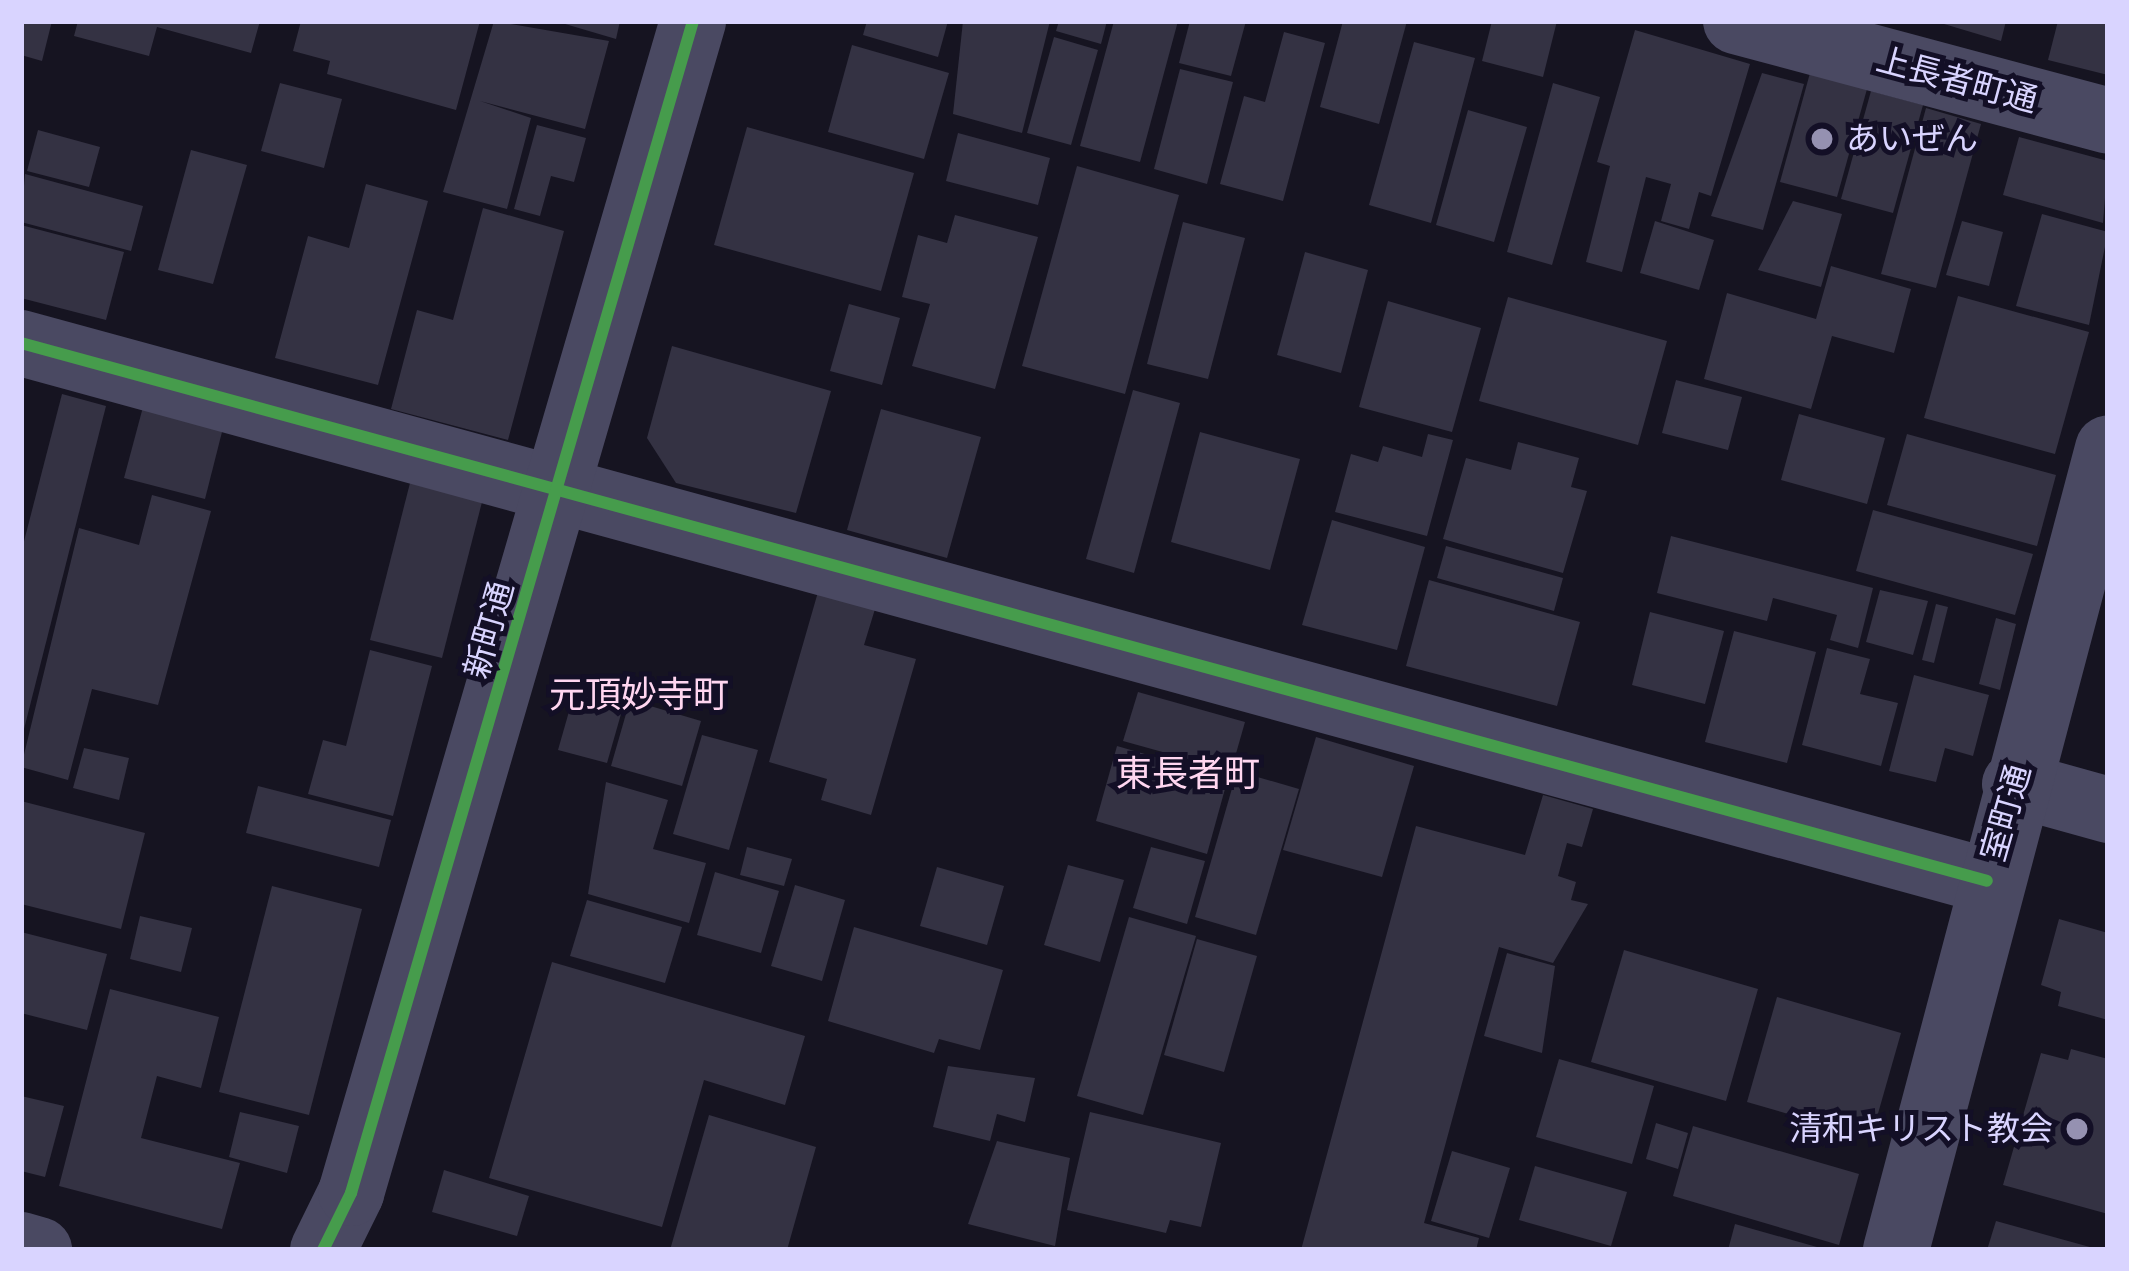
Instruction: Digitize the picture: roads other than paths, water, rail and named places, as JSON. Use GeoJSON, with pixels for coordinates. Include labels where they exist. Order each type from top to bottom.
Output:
{"type":"FeatureCollection","features":[{"type":"Feature","properties":{"kind":"street","name":"新町通"},"geometry":{"type":"LineString","coordinates":[[323,1250],[351,1193],[693,21]]}},
{"type":"Feature","properties":{"kind":"street","name":"上長者町通"},"geometry":{"type":"LineString","coordinates":[[1736,21],[2108,121]]}},
{"type":"Feature","properties":{"kind":"street"},"geometry":{"type":"LineString","coordinates":[[21,343],[556,498],[1988,881]]}},
{"type":"Feature","properties":{"kind":"street","name":"室町通"},"geometry":{"type":"LineString","coordinates":[[1896,1250],[1988,881],[2108,448]]}},
{"type":"Feature","properties":{"kind":"street"},"geometry":{"type":"LineString","coordinates":[[2014,784],[2108,809]]}},
{"type":"Feature","properties":{"kind":"street"},"geometry":{"type":"LineString","coordinates":[[21,1245],[39,1250]]}},
{"type":"Feature","properties":{"kind":"place","name":"あいぜん"},"geometry":{"type":"Point","coordinates":[1822,139]}},
{"type":"Feature","properties":{"kind":"place","name":"清和キリスト教会"},"geometry":{"type":"Point","coordinates":[2077,1129]}},
{"type":"Feature","properties":{"kind":"district","name":"元頂妙寺町"},"geometry":{"type":"Point","coordinates":[639,695]}},
{"type":"Feature","properties":{"kind":"district","name":"東長者町"},"geometry":{"type":"Point","coordinates":[1188,774]}}]}
